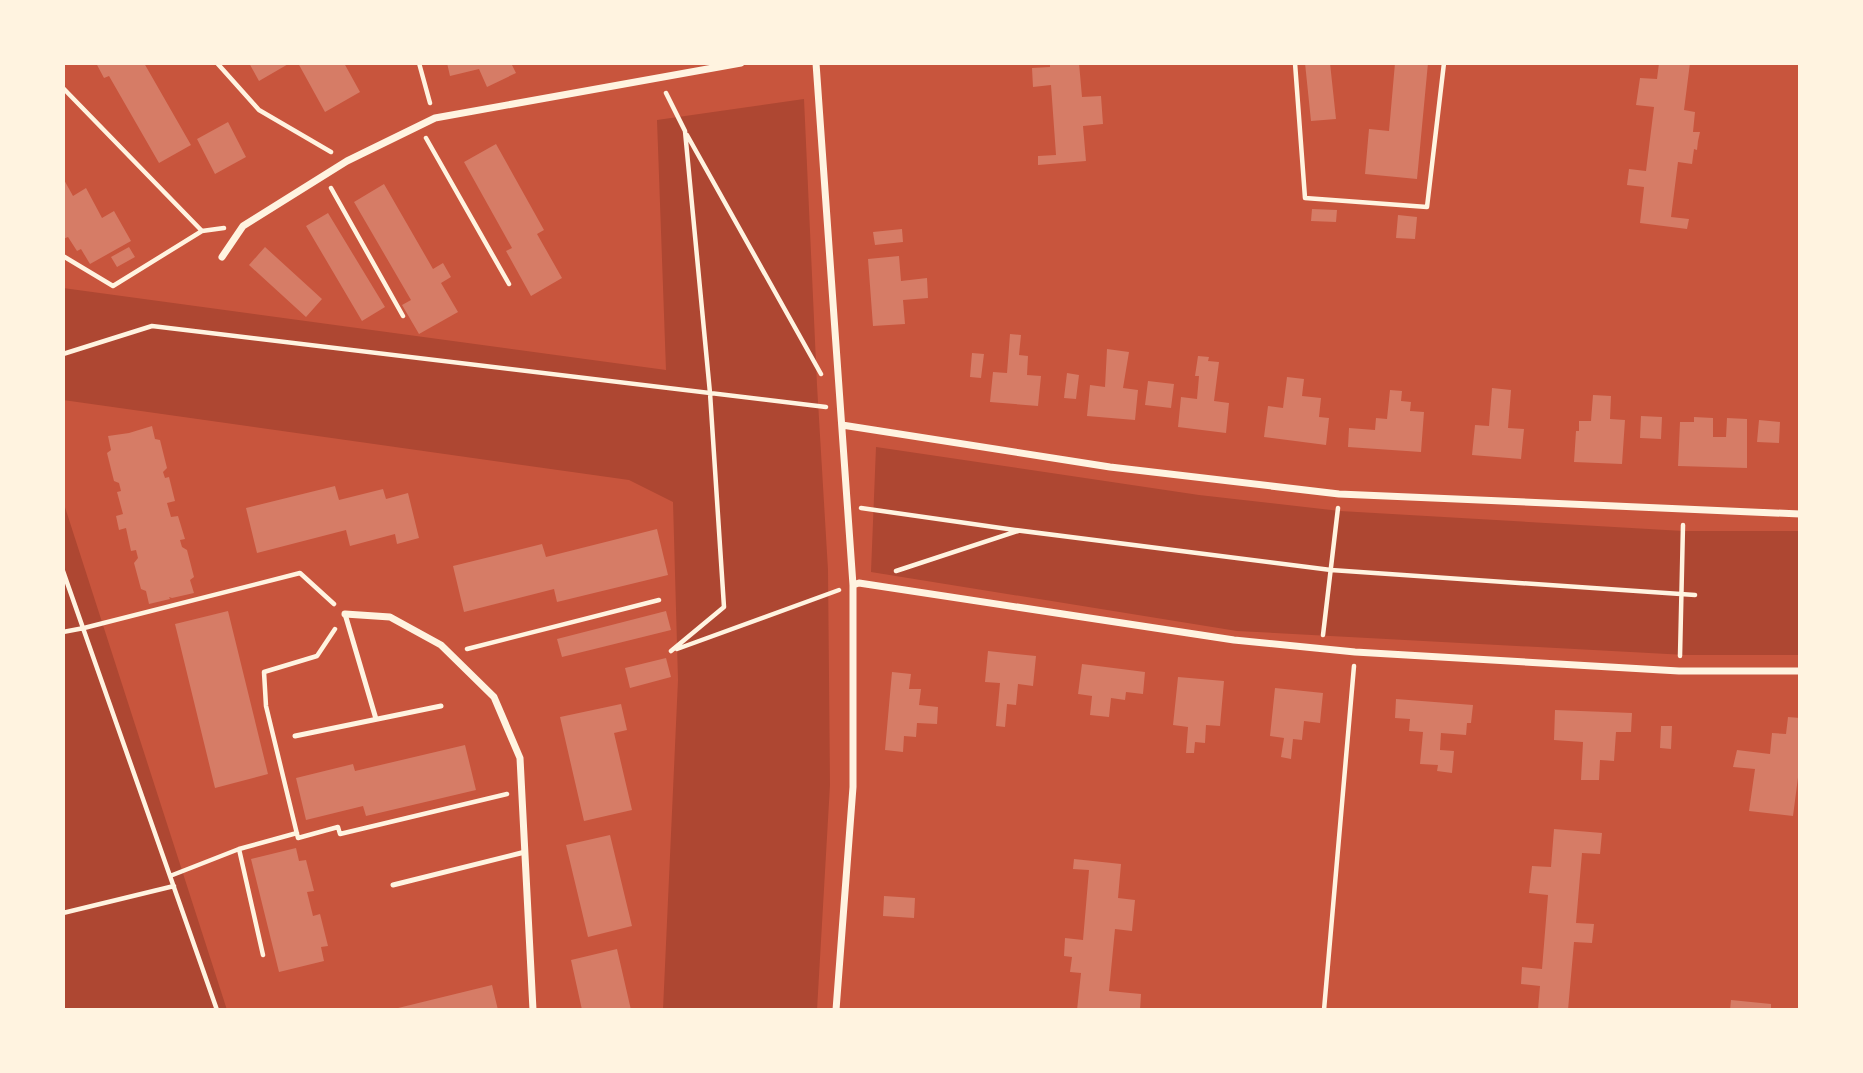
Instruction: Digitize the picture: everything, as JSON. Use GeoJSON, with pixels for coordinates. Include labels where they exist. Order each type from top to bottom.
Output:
{"type":"FeatureCollection","features":[{"type":"Feature","properties":{"kind":"street"},"geometry":{"type":"LineString","coordinates":[[222,257],[243,226],[347,161],[435,118],[741,63]]}},
{"type":"Feature","properties":{"kind":"street"},"geometry":{"type":"LineString","coordinates":[[816,63],[847,506],[856,584],[853,787],[836,1010]]}},
{"type":"Feature","properties":{"kind":"street"},"geometry":{"type":"LineString","coordinates":[[842,425],[1110,467],[1339,494],[1800,514]]}},
{"type":"Feature","properties":{"kind":"street"},"geometry":{"type":"LineString","coordinates":[[856,584],[1234,640],[1355,652],[1679,671],[1800,671]]}},
{"type":"Feature","properties":{"kind":"street"},"geometry":{"type":"LineString","coordinates":[[345,614],[390,617],[441,645],[494,697],[520,758],[533,1010]]}},
{"type":"Feature","properties":{"kind":"lane"},"geometry":{"type":"LineString","coordinates":[[345,614],[376,719]]}},
{"type":"Feature","properties":{"kind":"lane"},"geometry":{"type":"LineString","coordinates":[[295,736],[441,706]]}},
{"type":"Feature","properties":{"kind":"lane"},"geometry":{"type":"LineString","coordinates":[[393,885],[525,852]]}},
{"type":"Feature","properties":{"kind":"path"},"geometry":{"type":"LineString","coordinates":[[217,63],[259,110],[347,161]]}},
{"type":"Feature","properties":{"kind":"path"},"geometry":{"type":"LineString","coordinates":[[419,63],[435,118]]}},
{"type":"Feature","properties":{"kind":"path"},"geometry":{"type":"LineString","coordinates":[[1295,63],[1305,198],[1427,207],[1444,63]]}},
{"type":"Feature","properties":{"kind":"path"},"geometry":{"type":"LineString","coordinates":[[658,78],[841,409]]}},
{"type":"Feature","properties":{"kind":"path"},"geometry":{"type":"LineString","coordinates":[[63,88],[202,231]]}},
{"type":"Feature","properties":{"kind":"path"},"geometry":{"type":"LineString","coordinates":[[419,125],[509,284]]}},
{"type":"Feature","properties":{"kind":"path"},"geometry":{"type":"LineString","coordinates":[[685,131],[710,393],[724,607],[671,651],[856,584],[1019,531]]}},
{"type":"Feature","properties":{"kind":"path"},"geometry":{"type":"LineString","coordinates":[[323,175],[403,316]]}},
{"type":"Feature","properties":{"kind":"path"},"geometry":{"type":"LineString","coordinates":[[63,256],[113,286],[202,231],[243,226]]}},
{"type":"Feature","properties":{"kind":"path"},"geometry":{"type":"LineString","coordinates":[[63,354],[152,326],[841,409]]}},
{"type":"Feature","properties":{"kind":"path"},"geometry":{"type":"LineString","coordinates":[[1324,1010],[1355,652],[1322,635],[1339,494]]}},
{"type":"Feature","properties":{"kind":"path"},"geometry":{"type":"LineString","coordinates":[[847,506],[1019,531],[1331,570],[1695,595]]}},
{"type":"Feature","properties":{"kind":"path"},"geometry":{"type":"LineString","coordinates":[[1679,671],[1684,511]]}},
{"type":"Feature","properties":{"kind":"path"},"geometry":{"type":"LineString","coordinates":[[63,571],[215,1009]]}},
{"type":"Feature","properties":{"kind":"path"},"geometry":{"type":"LineString","coordinates":[[63,632],[300,573],[345,614],[317,656],[264,672],[266,706],[298,838],[338,827],[340,834],[522,791]]}},
{"type":"Feature","properties":{"kind":"path"},"geometry":{"type":"LineString","coordinates":[[450,654],[659,600]]}},
{"type":"Feature","properties":{"kind":"path"},"geometry":{"type":"LineString","coordinates":[[170,876],[239,849],[297,834]]}},
{"type":"Feature","properties":{"kind":"path"},"geometry":{"type":"LineString","coordinates":[[239,849],[263,955]]}},
{"type":"Feature","properties":{"kind":"path"},"geometry":{"type":"LineString","coordinates":[[63,913],[174,886]]}},
{"type":"Feature","properties":{"kind":"shaded area"},"geometry":{"type":"Polygon","coordinates":[[[804,99],[828,570],[830,785],[817,1010],[663,1010],[678,680],[673,502],[629,480],[63,400],[63,288],[666,370],[657,120],[804,99]]]}},
{"type":"Feature","properties":{"kind":"shaded area"},"geometry":{"type":"Polygon","coordinates":[[[876,447],[1199,495],[1340,511],[1683,531],[1800,531],[1800,655],[1686,655],[1237,631],[871,572],[876,447]]]}},
{"type":"Feature","properties":{"kind":"shaded area"},"geometry":{"type":"Polygon","coordinates":[[[63,501],[227,1010],[63,1010],[63,501]]]}},
{"type":"Feature","properties":{"kind":"building"},"geometry":{"type":"Polygon","coordinates":[[[96,63],[144,63],[191,145],[159,163],[109,76],[104,78],[96,63]]]}},
{"type":"Feature","properties":{"kind":"building"},"geometry":{"type":"Polygon","coordinates":[[[249,63],[290,63],[259,81],[249,63]]]}},
{"type":"Feature","properties":{"kind":"building"},"geometry":{"type":"Polygon","coordinates":[[[298,63],[344,63],[360,92],[325,112],[298,63]]]}},
{"type":"Feature","properties":{"kind":"building"},"geometry":{"type":"Polygon","coordinates":[[[447,63],[511,63],[516,73],[487,87],[479,69],[450,76],[447,63]]]}},
{"type":"Feature","properties":{"kind":"building"},"geometry":{"type":"Polygon","coordinates":[[[1050,63],[1079,63],[1082,97],[1101,96],[1103,124],[1083,126],[1086,161],[1038,165],[1038,156],[1056,155],[1051,85],[1033,87],[1032,68],[1050,67],[1050,63]]]}},
{"type":"Feature","properties":{"kind":"building"},"geometry":{"type":"Polygon","coordinates":[[[1305,63],[1330,63],[1336,119],[1311,121],[1305,63]]]}},
{"type":"Feature","properties":{"kind":"building"},"geometry":{"type":"Polygon","coordinates":[[[1395,63],[1428,63],[1417,179],[1365,174],[1369,129],[1389,131],[1395,63]]]}},
{"type":"Feature","properties":{"kind":"building"},"geometry":{"type":"Polygon","coordinates":[[[1659,63],[1690,63],[1684,110],[1695,112],[1693,132],[1700,132],[1692,164],[1678,162],[1671,217],[1689,219],[1687,229],[1640,223],[1644,187],[1627,185],[1629,169],[1646,171],[1654,107],[1636,105],[1640,78],[1657,79],[1659,63]]]}},
{"type":"Feature","properties":{"kind":"building"},"geometry":{"type":"Polygon","coordinates":[[[228,122],[246,157],[215,174],[197,139],[228,122]]]}},
{"type":"Feature","properties":{"kind":"building"},"geometry":{"type":"Polygon","coordinates":[[[496,144],[544,230],[537,234],[562,278],[531,296],[506,251],[512,248],[464,162],[496,144]]]}},
{"type":"Feature","properties":{"kind":"building"},"geometry":{"type":"Polygon","coordinates":[[[63,178],[73,196],[86,188],[102,218],[114,211],[131,241],[90,264],[81,249],[77,251],[68,237],[63,239],[63,178]]]}},
{"type":"Feature","properties":{"kind":"building"},"geometry":{"type":"Polygon","coordinates":[[[384,184],[433,269],[443,263],[451,277],[441,283],[458,312],[419,334],[402,305],[411,300],[354,202],[384,184]]]}},
{"type":"Feature","properties":{"kind":"building"},"geometry":{"type":"Polygon","coordinates":[[[1312,209],[1337,210],[1336,222],[1311,221],[1312,209]]]}},
{"type":"Feature","properties":{"kind":"building"},"geometry":{"type":"Polygon","coordinates":[[[328,213],[385,307],[362,321],[306,226],[328,213]]]}},
{"type":"Feature","properties":{"kind":"building"},"geometry":{"type":"Polygon","coordinates":[[[1398,215],[1417,217],[1415,239],[1396,238],[1398,215]]]}},
{"type":"Feature","properties":{"kind":"building"},"geometry":{"type":"Polygon","coordinates":[[[902,229],[903,242],[875,245],[873,232],[902,229]]]}},
{"type":"Feature","properties":{"kind":"building"},"geometry":{"type":"Polygon","coordinates":[[[129,247],[135,257],[117,267],[111,257],[129,247]]]}},
{"type":"Feature","properties":{"kind":"building"},"geometry":{"type":"Polygon","coordinates":[[[265,247],[322,299],[306,317],[249,265],[265,247]]]}},
{"type":"Feature","properties":{"kind":"building"},"geometry":{"type":"Polygon","coordinates":[[[899,256],[901,281],[927,278],[928,298],[903,300],[905,324],[873,326],[868,259],[899,256]]]}},
{"type":"Feature","properties":{"kind":"building"},"geometry":{"type":"Polygon","coordinates":[[[1010,334],[1021,335],[1019,355],[1028,356],[1027,375],[1041,376],[1038,406],[990,402],[993,372],[1007,373],[1010,334]]]}},
{"type":"Feature","properties":{"kind":"building"},"geometry":{"type":"Polygon","coordinates":[[[1107,349],[1129,352],[1123,388],[1138,390],[1135,420],[1087,416],[1090,385],[1105,387],[1107,349]]]}},
{"type":"Feature","properties":{"kind":"building"},"geometry":{"type":"Polygon","coordinates":[[[972,353],[984,354],[981,378],[970,377],[972,353]]]}},
{"type":"Feature","properties":{"kind":"building"},"geometry":{"type":"Polygon","coordinates":[[[1198,356],[1219,362],[1214,401],[1229,403],[1226,433],[1178,427],[1181,397],[1197,399],[1199,376],[1195,376],[1198,356]]]}},
{"type":"Feature","properties":{"kind":"building"},"geometry":{"type":"Polygon","coordinates":[[[1067,373],[1079,375],[1076,399],[1064,398],[1067,373]]]}},
{"type":"Feature","properties":{"kind":"building"},"geometry":{"type":"Polygon","coordinates":[[[1287,377],[1304,379],[1302,396],[1321,398],[1319,417],[1329,418],[1326,445],[1264,437],[1268,406],[1283,408],[1287,377]]]}},
{"type":"Feature","properties":{"kind":"building"},"geometry":{"type":"Polygon","coordinates":[[[1148,381],[1174,384],[1171,408],[1145,405],[1148,381]]]}},
{"type":"Feature","properties":{"kind":"building"},"geometry":{"type":"Polygon","coordinates":[[[1492,388],[1511,390],[1508,428],[1524,429],[1521,459],[1472,455],[1475,425],[1489,426],[1492,388]]]}},
{"type":"Feature","properties":{"kind":"building"},"geometry":{"type":"Polygon","coordinates":[[[1390,390],[1402,391],[1401,401],[1411,402],[1410,411],[1424,412],[1421,452],[1348,447],[1349,428],[1375,430],[1376,418],[1387,419],[1390,390]]]}},
{"type":"Feature","properties":{"kind":"building"},"geometry":{"type":"Polygon","coordinates":[[[1593,395],[1611,396],[1610,419],[1625,420],[1622,464],[1574,462],[1576,431],[1579,431],[1579,421],[1591,421],[1593,395]]]}},
{"type":"Feature","properties":{"kind":"building"},"geometry":{"type":"Polygon","coordinates":[[[1641,416],[1662,417],[1661,439],[1640,438],[1641,416]]]}},
{"type":"Feature","properties":{"kind":"building"},"geometry":{"type":"Polygon","coordinates":[[[1694,417],[1713,418],[1713,437],[1726,437],[1727,418],[1747,419],[1747,468],[1678,466],[1680,422],[1694,422],[1694,417]]]}},
{"type":"Feature","properties":{"kind":"building"},"geometry":{"type":"Polygon","coordinates":[[[1759,420],[1780,422],[1779,443],[1757,442],[1759,420]]]}},
{"type":"Feature","properties":{"kind":"building"},"geometry":{"type":"Polygon","coordinates":[[[152,426],[155,439],[160,440],[167,468],[163,472],[165,478],[169,477],[175,501],[167,503],[171,517],[178,516],[185,539],[180,540],[182,547],[187,550],[194,577],[190,580],[194,593],[149,604],[146,591],[141,589],[134,563],[138,558],[136,550],[131,551],[126,528],[119,530],[116,516],[123,514],[117,492],[121,491],[119,483],[114,481],[107,453],[111,450],[108,436],[152,426]]]}},
{"type":"Feature","properties":{"kind":"building"},"geometry":{"type":"Polygon","coordinates":[[[335,486],[339,500],[383,489],[386,499],[408,493],[419,538],[397,544],[395,534],[350,546],[346,530],[257,553],[246,508],[335,486]]]}},
{"type":"Feature","properties":{"kind":"building"},"geometry":{"type":"Polygon","coordinates":[[[657,529],[668,575],[557,602],[554,589],[464,612],[453,566],[542,544],[546,557],[657,529]]]}},
{"type":"Feature","properties":{"kind":"building"},"geometry":{"type":"Polygon","coordinates":[[[228,611],[268,774],[215,788],[175,624],[228,611]]]}},
{"type":"Feature","properties":{"kind":"building"},"geometry":{"type":"Polygon","coordinates":[[[666,611],[671,630],[562,657],[557,639],[666,611]]]}},
{"type":"Feature","properties":{"kind":"building"},"geometry":{"type":"Polygon","coordinates":[[[988,651],[1036,656],[1033,686],[1018,684],[1016,705],[1007,704],[1005,727],[996,726],[1000,683],[985,682],[988,651]]]}},
{"type":"Feature","properties":{"kind":"building"},"geometry":{"type":"Polygon","coordinates":[[[666,658],[671,677],[630,688],[625,668],[666,658]]]}},
{"type":"Feature","properties":{"kind":"building"},"geometry":{"type":"Polygon","coordinates":[[[1082,664],[1145,672],[1143,694],[1126,692],[1125,700],[1111,698],[1109,717],[1090,715],[1092,696],[1078,694],[1082,664]]]}},
{"type":"Feature","properties":{"kind":"building"},"geometry":{"type":"Polygon","coordinates":[[[892,672],[911,674],[909,689],[921,689],[919,705],[938,707],[937,724],[917,723],[916,737],[904,736],[903,752],[885,750],[892,672]]]}},
{"type":"Feature","properties":{"kind":"building"},"geometry":{"type":"Polygon","coordinates":[[[1178,677],[1224,681],[1220,726],[1206,725],[1205,743],[1195,742],[1194,753],[1186,753],[1188,727],[1173,725],[1178,677]]]}},
{"type":"Feature","properties":{"kind":"building"},"geometry":{"type":"Polygon","coordinates":[[[1275,688],[1323,693],[1320,723],[1304,721],[1302,740],[1293,739],[1291,759],[1281,757],[1284,738],[1270,736],[1275,688]]]}},
{"type":"Feature","properties":{"kind":"building"},"geometry":{"type":"Polygon","coordinates":[[[1396,699],[1473,705],[1471,723],[1467,723],[1466,735],[1441,733],[1440,750],[1454,751],[1452,773],[1437,771],[1438,765],[1420,764],[1423,732],[1409,731],[1410,719],[1395,718],[1396,699]]]}},
{"type":"Feature","properties":{"kind":"building"},"geometry":{"type":"Polygon","coordinates":[[[621,704],[627,730],[614,733],[632,810],[584,821],[560,717],[621,704]]]}},
{"type":"Feature","properties":{"kind":"building"},"geometry":{"type":"Polygon","coordinates":[[[1555,710],[1632,713],[1631,732],[1616,732],[1614,761],[1600,760],[1599,780],[1581,780],[1583,742],[1554,740],[1555,710]]]}},
{"type":"Feature","properties":{"kind":"building"},"geometry":{"type":"Polygon","coordinates":[[[1788,717],[1800,718],[1800,762],[1793,816],[1749,811],[1755,769],[1733,767],[1737,750],[1770,754],[1772,733],[1786,734],[1788,717]]]}},
{"type":"Feature","properties":{"kind":"building"},"geometry":{"type":"Polygon","coordinates":[[[1661,726],[1672,726],[1671,749],[1660,748],[1661,726]]]}},
{"type":"Feature","properties":{"kind":"building"},"geometry":{"type":"Polygon","coordinates":[[[465,745],[476,790],[366,816],[363,806],[306,820],[296,778],[353,764],[355,771],[465,745]]]}},
{"type":"Feature","properties":{"kind":"building"},"geometry":{"type":"Polygon","coordinates":[[[1554,829],[1602,833],[1600,854],[1582,853],[1576,923],[1594,924],[1592,943],[1574,942],[1568,1010],[1538,1010],[1540,986],[1521,984],[1522,967],[1542,969],[1548,895],[1529,893],[1532,866],[1551,867],[1554,829]]]}},
{"type":"Feature","properties":{"kind":"building"},"geometry":{"type":"Polygon","coordinates":[[[610,835],[632,926],[588,937],[566,845],[610,835]]]}},
{"type":"Feature","properties":{"kind":"building"},"geometry":{"type":"Polygon","coordinates":[[[296,848],[299,861],[306,860],[314,891],[307,892],[313,916],[320,914],[328,946],[321,947],[324,961],[279,972],[251,859],[296,848]]]}},
{"type":"Feature","properties":{"kind":"building"},"geometry":{"type":"Polygon","coordinates":[[[1074,859],[1121,864],[1118,898],[1135,900],[1132,931],[1115,929],[1109,991],[1141,994],[1140,1010],[1077,1010],[1081,973],[1070,972],[1072,957],[1064,956],[1065,938],[1083,940],[1089,870],[1073,869],[1074,859]]]}},
{"type":"Feature","properties":{"kind":"building"},"geometry":{"type":"Polygon","coordinates":[[[884,896],[915,898],[914,918],[883,916],[884,896]]]}},
{"type":"Feature","properties":{"kind":"building"},"geometry":{"type":"Polygon","coordinates":[[[617,949],[631,1010],[582,1010],[571,960],[617,949]]]}},
{"type":"Feature","properties":{"kind":"building"},"geometry":{"type":"Polygon","coordinates":[[[492,985],[498,1010],[394,1009],[492,985]]]}},
{"type":"Feature","properties":{"kind":"building"},"geometry":{"type":"Polygon","coordinates":[[[1731,1000],[1771,1004],[1771,1010],[1730,1010],[1731,1000]]]}}]}
